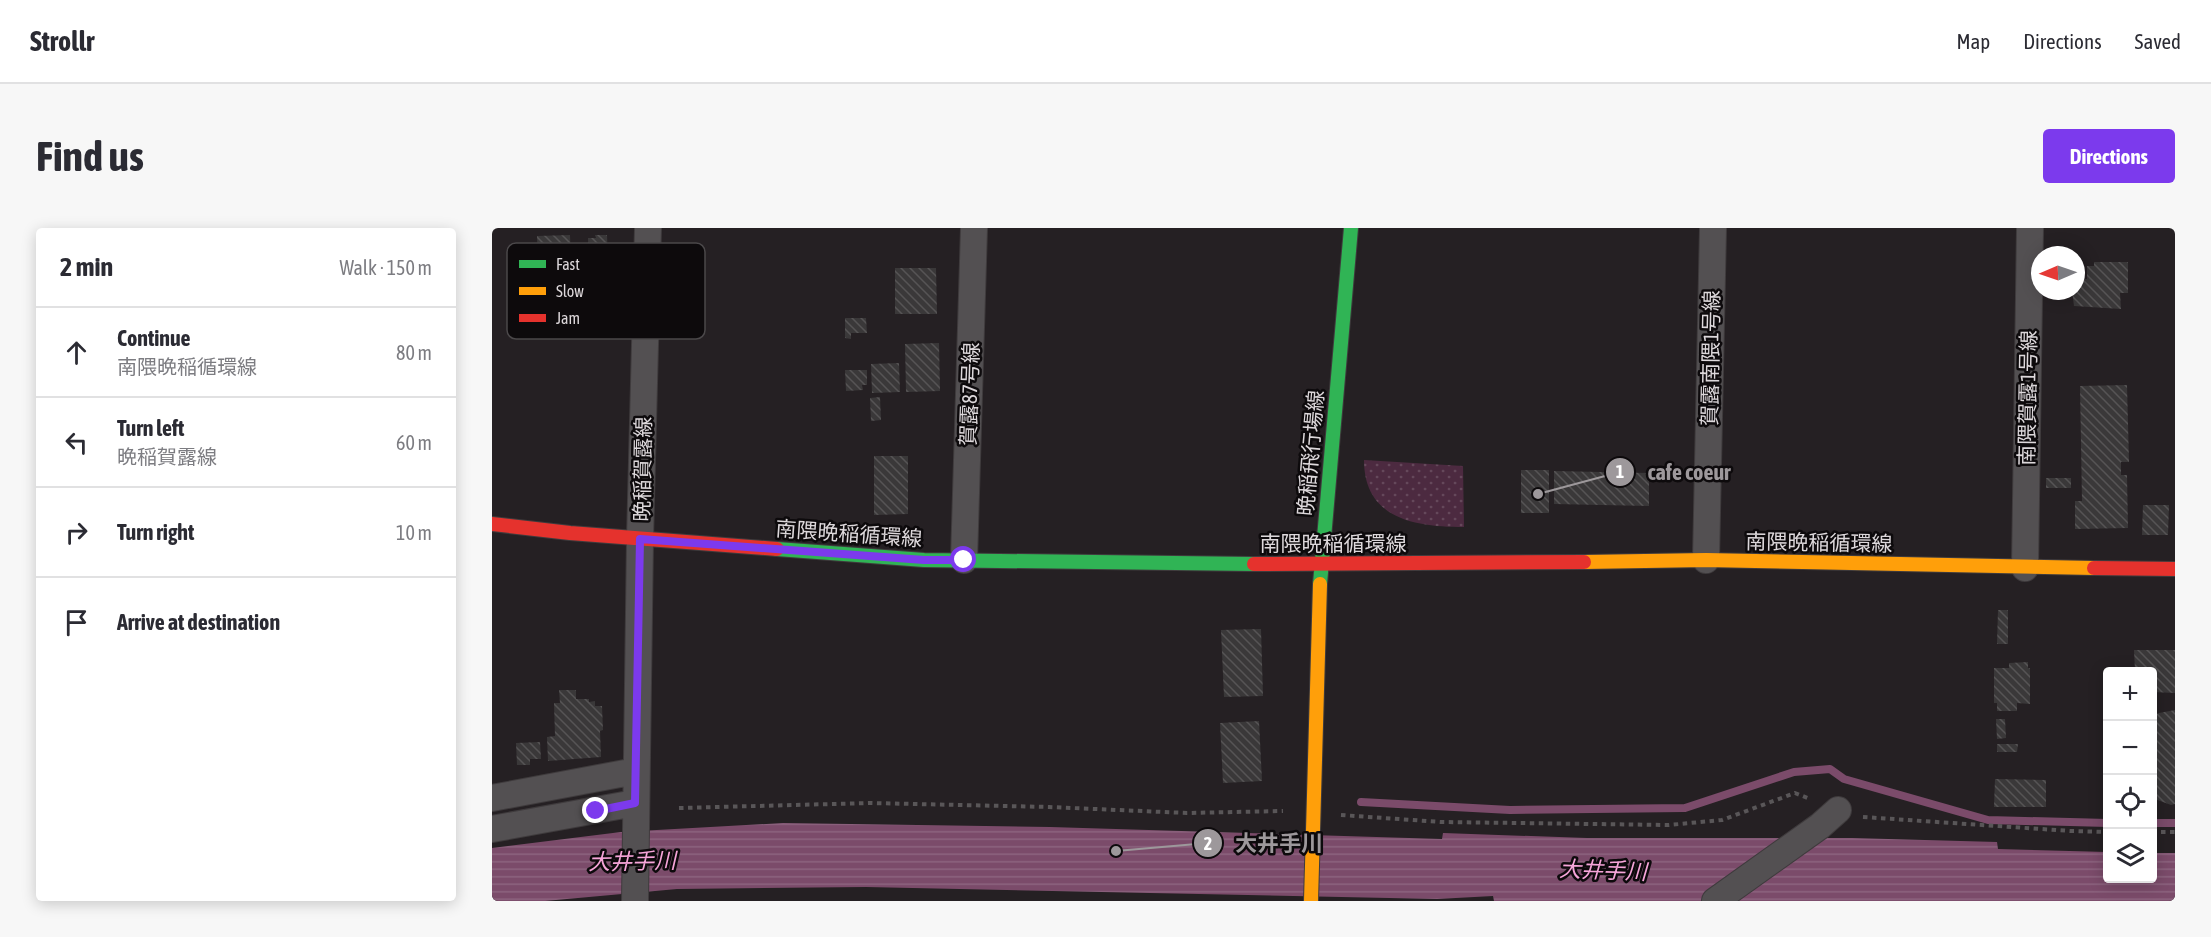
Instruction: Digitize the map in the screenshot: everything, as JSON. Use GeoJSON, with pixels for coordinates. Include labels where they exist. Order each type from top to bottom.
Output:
{"type":"FeatureCollection","features":[{"type":"Feature","properties":{"kind":"street","name":"晩稲賀露線"},"geometry":{"type":"LineString","coordinates":[[648,228],[648,243]]}},
{"type":"Feature","properties":{"kind":"street","name":"賀露87号線"},"geometry":{"type":"LineString","coordinates":[[964,560],[974,228]]}},
{"type":"Feature","properties":{"kind":"street","name":"晩稲飛行場線"},"geometry":{"type":"LineString","coordinates":[[1311,901],[1321,565],[1350,228]]}},
{"type":"Feature","properties":{"kind":"street","name":"賀露南隈1号線"},"geometry":{"type":"LineString","coordinates":[[1706,561],[1713,228]]}},
{"type":"Feature","properties":{"kind":"street","name":"南隈賀露1号線"},"geometry":{"type":"LineString","coordinates":[[2025,568],[2030,228]]}},
{"type":"Feature","properties":{"kind":"street","name":"晩稲賀露線"},"geometry":{"type":"LineString","coordinates":[[635,901],[645,339]]}},
{"type":"Feature","properties":{"kind":"street","name":"南隈晩稲循環線"},"geometry":{"type":"LineString","coordinates":[[492,524],[640,539],[924,560],[1321,565],[1706,561],[2175,569]]}},
{"type":"Feature","properties":{"kind":"street"},"geometry":{"type":"LineString","coordinates":[[492,798],[636,771]]}},
{"type":"Feature","properties":{"kind":"street"},"geometry":{"type":"LineString","coordinates":[[492,829],[635,810]]}},
{"type":"Feature","properties":{"kind":"street"},"geometry":{"type":"LineString","coordinates":[[1714,901],[1829,818]]}},
{"type":"Feature","properties":{"kind":"path"},"geometry":{"type":"LineString","coordinates":[[679,808],[871,803],[1187,813],[1312,812],[1441,822],[1669,825],[1722,820],[1795,793],[1829,818],[1855,816],[2103,832]]}},
{"type":"Feature","properties":{"kind":"path"},"geometry":{"type":"LineString","coordinates":[[2157,832],[2175,832]]}},
{"type":"Feature","properties":{"kind":"shaded area"},"geometry":{"type":"Polygon","coordinates":[[[1364,460],[1463,466],[1464,527],[1412,522],[1383,508],[1373,496],[1366,480],[1364,460]]]}},
{"type":"Feature","properties":{"kind":"water"},"geometry":{"type":"Polygon","coordinates":[[[783,823],[1050,827],[1442,839],[1443,833],[1587,838],[1852,838],[1997,842],[1998,849],[2103,852],[2103,883],[2157,883],[2157,853],[2175,853],[2175,901],[1494,901],[1493,896],[1437,899],[866,887],[677,889],[545,901],[492,901],[492,848],[621,832],[783,823]]]}},
{"type":"Feature","properties":{"kind":"building"},"geometry":{"type":"Polygon","coordinates":[[[570,235],[570,243],[537,243],[537,236],[570,235]]]}},
{"type":"Feature","properties":{"kind":"building"},"geometry":{"type":"Polygon","coordinates":[[[595,235],[607,235],[607,243],[588,243],[588,238],[596,238],[595,235]]]}},
{"type":"Feature","properties":{"kind":"building"},"geometry":{"type":"Polygon","coordinates":[[[2094,262],[2128,262],[2128,293],[2120,293],[2121,309],[2074,306],[2073,300],[2085,300],[2087,266],[2094,266],[2094,262]]]}},
{"type":"Feature","properties":{"kind":"building"},"geometry":{"type":"Polygon","coordinates":[[[895,268],[936,268],[937,314],[895,314],[895,268]]]}},
{"type":"Feature","properties":{"kind":"building"},"geometry":{"type":"Polygon","coordinates":[[[845,318],[866,318],[867,333],[851,333],[851,339],[845,338],[845,318]]]}},
{"type":"Feature","properties":{"kind":"building"},"geometry":{"type":"Polygon","coordinates":[[[939,343],[940,391],[906,392],[905,344],[939,343]]]}},
{"type":"Feature","properties":{"kind":"building"},"geometry":{"type":"Polygon","coordinates":[[[899,363],[900,392],[872,393],[871,364],[899,363]]]}},
{"type":"Feature","properties":{"kind":"building"},"geometry":{"type":"Polygon","coordinates":[[[845,370],[867,370],[867,385],[862,385],[863,390],[846,391],[845,370]]]}},
{"type":"Feature","properties":{"kind":"building"},"geometry":{"type":"Polygon","coordinates":[[[2127,385],[2129,462],[2121,462],[2121,475],[2127,475],[2128,528],[2075,529],[2075,501],[2082,501],[2080,386],[2127,385]]]}},
{"type":"Feature","properties":{"kind":"building"},"geometry":{"type":"Polygon","coordinates":[[[880,397],[881,420],[871,421],[870,398],[880,397]]]}},
{"type":"Feature","properties":{"kind":"building"},"geometry":{"type":"Polygon","coordinates":[[[874,456],[908,456],[908,514],[874,515],[874,456]]]}},
{"type":"Feature","properties":{"kind":"building"},"geometry":{"type":"Polygon","coordinates":[[[1521,470],[1549,470],[1549,513],[1521,513],[1521,470]]]}},
{"type":"Feature","properties":{"kind":"building"},"geometry":{"type":"Polygon","coordinates":[[[1554,471],[1649,473],[1649,506],[1554,504],[1554,471]]]}},
{"type":"Feature","properties":{"kind":"building"},"geometry":{"type":"Polygon","coordinates":[[[2046,478],[2071,478],[2071,488],[2046,488],[2046,478]]]}},
{"type":"Feature","properties":{"kind":"building"},"geometry":{"type":"Polygon","coordinates":[[[2143,505],[2169,505],[2168,535],[2142,535],[2143,505]]]}},
{"type":"Feature","properties":{"kind":"building"},"geometry":{"type":"Polygon","coordinates":[[[1998,610],[2008,610],[2008,644],[1997,644],[1998,610]]]}},
{"type":"Feature","properties":{"kind":"building"},"geometry":{"type":"Polygon","coordinates":[[[1261,629],[1263,696],[1224,697],[1221,630],[1261,629]]]}},
{"type":"Feature","properties":{"kind":"building"},"geometry":{"type":"Polygon","coordinates":[[[2134,650],[2175,650],[2175,693],[2157,692],[2157,667],[2135,667],[2134,650]]]}},
{"type":"Feature","properties":{"kind":"building"},"geometry":{"type":"Polygon","coordinates":[[[2028,662],[2030,704],[2017,703],[2017,711],[1997,711],[1997,703],[1994,703],[1994,668],[2009,668],[2009,663],[2028,662]]]}},
{"type":"Feature","properties":{"kind":"building"},"geometry":{"type":"Polygon","coordinates":[[[559,690],[576,690],[576,699],[589,699],[589,702],[595,701],[595,706],[602,706],[601,757],[548,761],[547,737],[555,736],[554,703],[560,703],[559,690]]]}},
{"type":"Feature","properties":{"kind":"building"},"geometry":{"type":"Polygon","coordinates":[[[2175,710],[2175,804],[2171,805],[2157,800],[2157,714],[2175,710]]]}},
{"type":"Feature","properties":{"kind":"building"},"geometry":{"type":"Polygon","coordinates":[[[1996,719],[2005,719],[2006,738],[1997,739],[1996,719]]]}},
{"type":"Feature","properties":{"kind":"building"},"geometry":{"type":"Polygon","coordinates":[[[1259,721],[1262,781],[1223,783],[1220,723],[1259,721]]]}},
{"type":"Feature","properties":{"kind":"building"},"geometry":{"type":"Polygon","coordinates":[[[540,742],[541,759],[530,759],[530,765],[517,765],[516,743],[540,742]]]}},
{"type":"Feature","properties":{"kind":"building"},"geometry":{"type":"Polygon","coordinates":[[[1997,744],[2018,744],[2017,752],[1997,752],[1997,744]]]}},
{"type":"Feature","properties":{"kind":"building"},"geometry":{"type":"Polygon","coordinates":[[[1995,779],[2046,780],[2046,807],[1994,807],[1995,779]]]}},
{"type":"Feature","properties":{"kind":"waterway"},"geometry":{"type":"LineString","coordinates":[[1361,802],[1510,810],[1685,808],[1794,772],[1830,769],[1844,779],[1988,820],[2103,823]]}},
{"type":"Feature","properties":{"kind":"waterway"},"geometry":{"type":"LineString","coordinates":[[2157,823],[2175,823]]}},
{"type":"Feature","properties":{"kind":"traffic: fast"},"geometry":{"type":"LineString","coordinates":[[1320,584],[1351,228]]}},
{"type":"Feature","properties":{"kind":"traffic: fast"},"geometry":{"type":"LineString","coordinates":[[777,549],[924,560],[1254,564]]}},
{"type":"Feature","properties":{"kind":"traffic: slow"},"geometry":{"type":"LineString","coordinates":[[1584,562],[1706,560],[2094,568]]}},
{"type":"Feature","properties":{"kind":"traffic: slow"},"geometry":{"type":"LineString","coordinates":[[1311,901],[1320,584]]}},
{"type":"Feature","properties":{"kind":"traffic: jam"},"geometry":{"type":"LineString","coordinates":[[492,524],[570,533],[777,549]]}},
{"type":"Feature","properties":{"kind":"traffic: jam"},"geometry":{"type":"LineString","coordinates":[[1254,564],[1584,562]]}},
{"type":"Feature","properties":{"kind":"traffic: jam"},"geometry":{"type":"LineString","coordinates":[[2094,568],[2175,569]]}},
{"type":"Feature","properties":{"kind":"place","name":"cafe coeur"},"geometry":{"type":"Point","coordinates":[1538,494]}},
{"type":"Feature","properties":{"kind":"place","name":"大井手川"},"geometry":{"type":"Point","coordinates":[1116,851]}},
{"type":"Feature","properties":{"kind":"route"},"geometry":{"type":"LineString","coordinates":[[596,811],[635,803],[640,539],[924,560],[964,560]]}}]}
